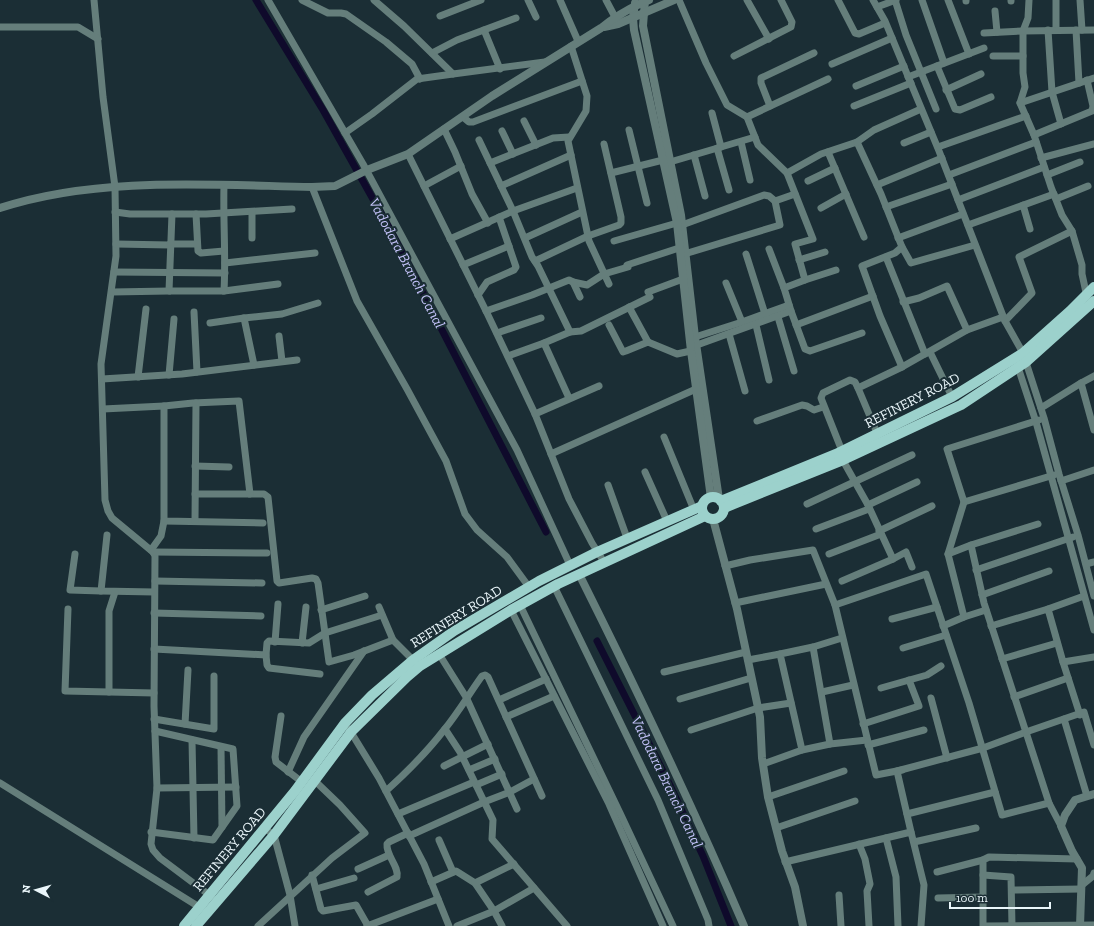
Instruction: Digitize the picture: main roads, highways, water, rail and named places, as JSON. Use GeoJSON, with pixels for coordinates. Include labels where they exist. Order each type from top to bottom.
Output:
{"type":"FeatureCollection","features":[{"type":"Feature","properties":{"kind":"main road","name":"REFINERY ROAD"},"geometry":{"type":"LineString","coordinates":[[841,455],[877,433],[952,397],[1020,360],[1094,287]]}},
{"type":"Feature","properties":{"kind":"main road","name":"REFINERY ROAD"},"geometry":{"type":"LineString","coordinates":[[718,502],[841,455],[961,405],[1092,303]]}},
{"type":"Feature","properties":{"kind":"main road"},"geometry":{"type":"LineString","coordinates":[[706,500],[718,502],[722,515],[719,518],[704,513],[706,500]]}},
{"type":"Feature","properties":{"kind":"main road","name":"REFINERY ROAD"},"geometry":{"type":"LineString","coordinates":[[196,926],[204,910],[209,894],[348,728],[407,677],[454,631],[531,586],[597,552],[667,521],[704,513]]}},
{"type":"Feature","properties":{"kind":"main road","name":"REFINERY ROAD"},"geometry":{"type":"LineString","coordinates":[[184,926],[217,902],[274,835],[315,781],[348,728],[372,695],[413,660],[431,655],[554,586],[704,513]]}},
{"type":"Feature","properties":{"kind":"main road"},"geometry":{"type":"LineString","coordinates":[[531,586],[539,594]]}},
{"type":"Feature","properties":{"kind":"waterway","name":"Vadodara Branch Canal"},"geometry":{"type":"LineString","coordinates":[[256,0],[323,110],[392,233],[546,532]]}},
{"type":"Feature","properties":{"kind":"waterway","name":"Vadodara Branch Canal"},"geometry":{"type":"LineString","coordinates":[[597,641],[667,779],[703,856],[731,926]]}}]}
